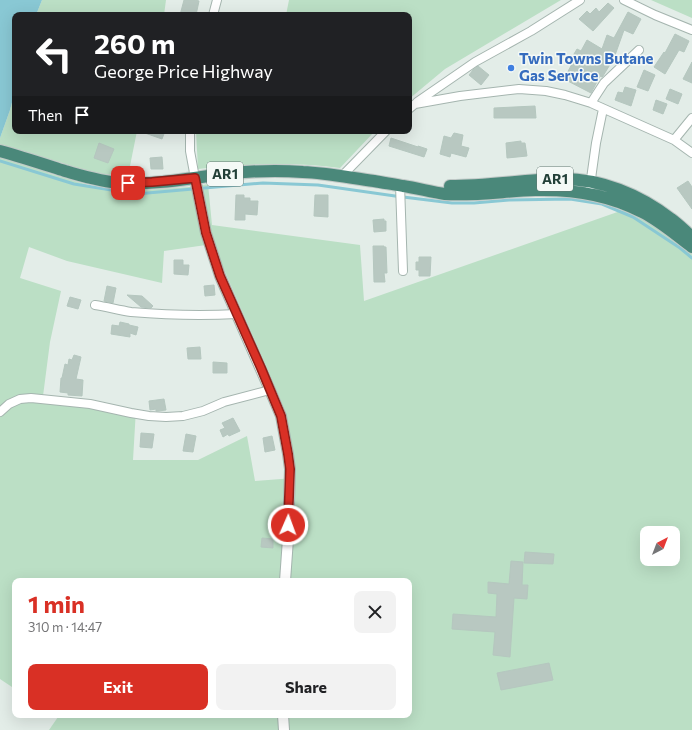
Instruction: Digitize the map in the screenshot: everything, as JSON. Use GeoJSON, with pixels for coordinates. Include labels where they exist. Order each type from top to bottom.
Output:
{"type":"FeatureCollection","features":[{"type":"Feature","properties":{"kind":"highway","name":"AR1"},"geometry":{"type":"LineString","coordinates":[[0,151],[88,178],[119,183],[152,182],[225,174],[279,171],[342,176],[401,185],[459,186],[561,179],[590,188],[605,197],[643,212],[692,247]]}},
{"type":"Feature","properties":{"kind":"highway","name":"AR1"},"geometry":{"type":"LineString","coordinates":[[590,188],[611,187],[645,202],[671,219],[692,237]]}},
{"type":"Feature","properties":{"kind":"street"},"geometry":{"type":"LineString","coordinates":[[214,12],[217,0]]}},
{"type":"Feature","properties":{"kind":"street"},"geometry":{"type":"LineString","coordinates":[[412,106],[475,62],[531,31],[580,0]]}},
{"type":"Feature","properties":{"kind":"street"},"geometry":{"type":"LineString","coordinates":[[624,0],[654,16],[692,30]]}},
{"type":"Feature","properties":{"kind":"street"},"geometry":{"type":"LineString","coordinates":[[591,103],[604,83],[639,50]]}},
{"type":"Feature","properties":{"kind":"street"},"geometry":{"type":"LineString","coordinates":[[412,106],[460,96],[519,90],[546,91],[591,103],[674,140],[692,153]]}},
{"type":"Feature","properties":{"kind":"street"},"geometry":{"type":"LineString","coordinates":[[590,188],[603,109]]}},
{"type":"Feature","properties":{"kind":"street"},"geometry":{"type":"LineString","coordinates":[[674,140],[692,118]]}},
{"type":"Feature","properties":{"kind":"street"},"geometry":{"type":"LineString","coordinates":[[190,134],[190,151],[206,233],[212,253],[220,276],[281,416],[290,469],[285,578]]}},
{"type":"Feature","properties":{"kind":"street"},"geometry":{"type":"LineString","coordinates":[[342,176],[383,134]]}},
{"type":"Feature","properties":{"kind":"street"},"geometry":{"type":"LineString","coordinates":[[401,185],[403,271]]}},
{"type":"Feature","properties":{"kind":"street"},"geometry":{"type":"LineString","coordinates":[[95,305],[130,312],[215,315],[237,314]]}},
{"type":"Feature","properties":{"kind":"street"},"geometry":{"type":"LineString","coordinates":[[0,412],[9,404],[20,399],[31,398],[90,404],[149,416],[183,416],[224,402],[270,390]]}},
{"type":"Feature","properties":{"kind":"street"},"geometry":{"type":"LineString","coordinates":[[283,718],[284,730]]}},
{"type":"Feature","properties":{"kind":"green space"},"geometry":{"type":"Polygon","coordinates":[[[42,0],[166,0],[164,12],[37,12],[42,0]]]}},
{"type":"Feature","properties":{"kind":"green space"},"geometry":{"type":"Polygon","coordinates":[[[289,0],[561,0],[445,69],[412,96],[412,12],[287,12],[289,0]]]}},
{"type":"Feature","properties":{"kind":"green space"},"geometry":{"type":"Polygon","coordinates":[[[651,0],[692,0],[692,18],[651,0]]]}},
{"type":"Feature","properties":{"kind":"green space"},"geometry":{"type":"Polygon","coordinates":[[[12,102],[12,134],[136,134],[128,176],[90,172],[53,160],[48,173],[95,187],[131,191],[189,187],[208,184],[212,225],[360,245],[364,301],[626,209],[643,218],[692,253],[692,730],[49,730],[57,718],[412,718],[412,578],[12,578],[12,687],[0,679],[0,138],[12,102]],[[213,244],[164,251],[162,283],[67,261],[29,247],[20,278],[61,291],[50,342],[43,396],[136,409],[133,460],[198,460],[247,436],[255,481],[294,478],[285,410],[213,244]]]}},
{"type":"Feature","properties":{"kind":"green space"},"geometry":{"type":"Polygon","coordinates":[[[196,134],[372,134],[340,168],[305,164],[269,164],[198,169],[196,134]]]}},
{"type":"Feature","properties":{"kind":"water"},"geometry":{"type":"Polygon","coordinates":[[[0,0],[42,0],[37,12],[12,12],[12,102],[0,138],[0,0]]]}},
{"type":"Feature","properties":{"kind":"building"},"geometry":{"type":"Polygon","coordinates":[[[184,0],[199,1],[197,12],[181,12],[184,0]]]}},
{"type":"Feature","properties":{"kind":"building"},"geometry":{"type":"Polygon","coordinates":[[[608,3],[614,8],[593,31],[579,19],[587,11],[590,14],[596,8],[599,12],[608,3]]]}},
{"type":"Feature","properties":{"kind":"building"},"geometry":{"type":"Polygon","coordinates":[[[628,12],[641,19],[633,34],[624,30],[614,58],[603,76],[600,76],[591,93],[564,79],[574,60],[571,59],[577,49],[581,51],[587,40],[602,49],[607,35],[614,38],[628,12]]]}},
{"type":"Feature","properties":{"kind":"building"},"geometry":{"type":"Polygon","coordinates":[[[675,34],[689,41],[684,52],[679,50],[665,74],[654,67],[664,52],[665,53],[675,34]]]}},
{"type":"Feature","properties":{"kind":"building"},"geometry":{"type":"Polygon","coordinates":[[[692,62],[692,83],[683,79],[692,62]]]}},
{"type":"Feature","properties":{"kind":"building"},"geometry":{"type":"Polygon","coordinates":[[[478,66],[489,75],[481,85],[469,75],[478,66]]]}},
{"type":"Feature","properties":{"kind":"building"},"geometry":{"type":"Polygon","coordinates":[[[644,70],[655,75],[648,91],[637,87],[644,70]]]}},
{"type":"Feature","properties":{"kind":"building"},"geometry":{"type":"Polygon","coordinates":[[[625,87],[636,90],[631,106],[615,100],[618,92],[623,93],[625,87]]]}},
{"type":"Feature","properties":{"kind":"building"},"geometry":{"type":"Polygon","coordinates":[[[670,89],[682,94],[678,104],[666,99],[670,89]]]}},
{"type":"Feature","properties":{"kind":"building"},"geometry":{"type":"Polygon","coordinates":[[[656,100],[667,104],[663,114],[653,110],[656,100]]]}},
{"type":"Feature","properties":{"kind":"building"},"geometry":{"type":"Polygon","coordinates":[[[535,106],[536,118],[494,118],[494,108],[535,106]]]}},
{"type":"Feature","properties":{"kind":"building"},"geometry":{"type":"Polygon","coordinates":[[[454,133],[463,135],[461,146],[469,148],[466,157],[451,153],[450,157],[440,154],[444,136],[451,138],[454,133]]]}},
{"type":"Feature","properties":{"kind":"building"},"geometry":{"type":"Polygon","coordinates":[[[148,134],[164,134],[162,139],[148,134]]]}},
{"type":"Feature","properties":{"kind":"building"},"geometry":{"type":"Polygon","coordinates":[[[391,138],[427,149],[424,157],[389,146],[391,138]]]}},
{"type":"Feature","properties":{"kind":"building"},"geometry":{"type":"Polygon","coordinates":[[[521,141],[521,143],[525,143],[527,156],[507,158],[506,143],[521,141]]]}},
{"type":"Feature","properties":{"kind":"building"},"geometry":{"type":"Polygon","coordinates":[[[99,143],[114,149],[108,163],[94,158],[99,143]]]}},
{"type":"Feature","properties":{"kind":"building"},"geometry":{"type":"Polygon","coordinates":[[[162,157],[163,169],[151,169],[150,158],[162,157]]]}},
{"type":"Feature","properties":{"kind":"building"},"geometry":{"type":"Polygon","coordinates":[[[688,181],[692,187],[692,209],[677,188],[688,181]]]}},
{"type":"Feature","properties":{"kind":"building"},"geometry":{"type":"Polygon","coordinates":[[[236,195],[244,195],[244,198],[250,198],[250,201],[258,201],[257,215],[245,214],[245,220],[235,220],[236,195]]]}},
{"type":"Feature","properties":{"kind":"building"},"geometry":{"type":"Polygon","coordinates":[[[315,195],[328,195],[328,217],[314,216],[315,195]]]}},
{"type":"Feature","properties":{"kind":"building"},"geometry":{"type":"Polygon","coordinates":[[[384,219],[384,221],[386,221],[386,231],[374,232],[373,220],[384,219]]]}},
{"type":"Feature","properties":{"kind":"building"},"geometry":{"type":"Polygon","coordinates":[[[373,246],[386,247],[387,273],[384,273],[385,282],[374,282],[373,246]]]}},
{"type":"Feature","properties":{"kind":"building"},"geometry":{"type":"Polygon","coordinates":[[[419,257],[431,257],[430,276],[419,276],[419,270],[416,270],[416,262],[419,262],[419,257]]]}},
{"type":"Feature","properties":{"kind":"building"},"geometry":{"type":"Polygon","coordinates":[[[174,260],[183,260],[183,265],[189,265],[188,275],[174,274],[174,260]]]}},
{"type":"Feature","properties":{"kind":"building"},"geometry":{"type":"Polygon","coordinates":[[[214,285],[215,295],[205,296],[204,286],[214,285]]]}},
{"type":"Feature","properties":{"kind":"building"},"geometry":{"type":"Polygon","coordinates":[[[107,286],[116,288],[113,303],[104,301],[107,286]]]}},
{"type":"Feature","properties":{"kind":"building"},"geometry":{"type":"Polygon","coordinates":[[[127,295],[142,296],[153,306],[151,308],[141,307],[127,295]]]}},
{"type":"Feature","properties":{"kind":"building"},"geometry":{"type":"Polygon","coordinates":[[[70,297],[81,300],[78,309],[67,306],[70,297]]]}},
{"type":"Feature","properties":{"kind":"building"},"geometry":{"type":"Polygon","coordinates":[[[120,322],[138,327],[136,335],[130,333],[130,337],[111,334],[112,325],[119,326],[120,322]]]}},
{"type":"Feature","properties":{"kind":"building"},"geometry":{"type":"Polygon","coordinates":[[[200,347],[201,359],[188,359],[187,348],[200,347]]]}},
{"type":"Feature","properties":{"kind":"building"},"geometry":{"type":"Polygon","coordinates":[[[74,355],[81,357],[76,379],[83,380],[82,396],[68,395],[68,393],[60,392],[61,378],[65,364],[68,365],[69,359],[72,360],[74,355]]]}},
{"type":"Feature","properties":{"kind":"building"},"geometry":{"type":"Polygon","coordinates":[[[213,362],[227,363],[227,373],[213,373],[213,362]]]}},
{"type":"Feature","properties":{"kind":"building"},"geometry":{"type":"Polygon","coordinates":[[[164,399],[166,410],[150,410],[149,401],[164,399]]]}},
{"type":"Feature","properties":{"kind":"building"},"geometry":{"type":"Polygon","coordinates":[[[233,418],[240,431],[223,437],[220,430],[225,428],[222,423],[233,418]]]}},
{"type":"Feature","properties":{"kind":"building"},"geometry":{"type":"Polygon","coordinates":[[[141,433],[154,434],[152,448],[140,447],[141,433]]]}},
{"type":"Feature","properties":{"kind":"building"},"geometry":{"type":"Polygon","coordinates":[[[186,434],[196,436],[193,452],[183,451],[186,434]]]}},
{"type":"Feature","properties":{"kind":"building"},"geometry":{"type":"Polygon","coordinates":[[[272,436],[275,450],[265,452],[263,438],[272,436]]]}},
{"type":"Feature","properties":{"kind":"building"},"geometry":{"type":"Polygon","coordinates":[[[262,538],[273,539],[273,548],[261,547],[262,538]]]}},
{"type":"Feature","properties":{"kind":"building"},"geometry":{"type":"Polygon","coordinates":[[[525,552],[554,554],[553,564],[524,563],[525,552]]]}},
{"type":"Feature","properties":{"kind":"building"},"geometry":{"type":"Polygon","coordinates":[[[511,561],[523,562],[522,585],[528,585],[527,599],[514,598],[510,657],[493,655],[495,632],[452,629],[453,614],[496,617],[497,594],[488,593],[488,582],[509,584],[511,561]]]}},
{"type":"Feature","properties":{"kind":"building"},"geometry":{"type":"Polygon","coordinates":[[[549,663],[553,680],[501,690],[497,673],[549,663]]]}},
{"type":"Feature","properties":{"kind":"waterway"},"geometry":{"type":"LineString","coordinates":[[0,161],[74,184],[136,194],[263,183],[318,185],[452,203],[570,199],[602,204],[633,217],[680,248],[692,258]]}},
{"type":"Feature","properties":{"kind":"place","name":"Twin Towns Butane Gas Service"},"geometry":{"type":"Point","coordinates":[511,68]}},
{"type":"Feature","properties":{"kind":"route"},"geometry":{"type":"LineString","coordinates":[[128,183],[195,178],[206,233],[220,276],[281,416],[290,469],[288,525]]}}]}
